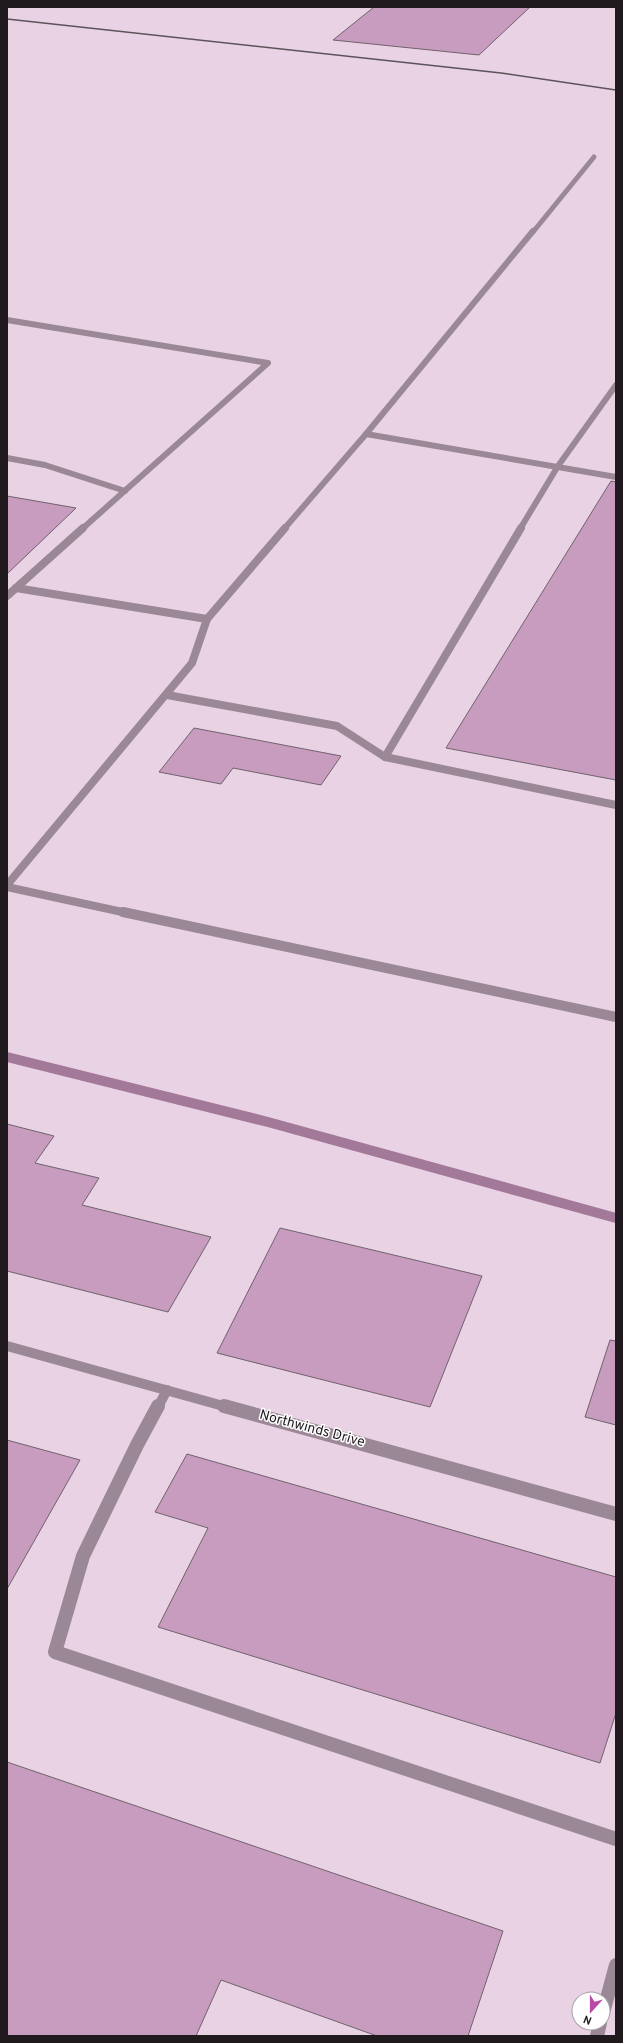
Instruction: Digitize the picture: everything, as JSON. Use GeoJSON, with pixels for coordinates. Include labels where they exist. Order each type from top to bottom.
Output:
{"type":"FeatureCollection","features":[{"type":"Feature","properties":{"kind":"street"},"geometry":{"type":"LineString","coordinates":[[594,157],[366,434],[207,619],[192,663],[168,695],[7,886],[616,1017]]}},
{"type":"Feature","properties":{"kind":"street"},"geometry":{"type":"LineString","coordinates":[[7,320],[268,364],[7,596]]}},
{"type":"Feature","properties":{"kind":"street"},"geometry":{"type":"LineString","coordinates":[[385,757],[558,466],[616,385]]}},
{"type":"Feature","properties":{"kind":"street"},"geometry":{"type":"LineString","coordinates":[[366,434],[616,477]]}},
{"type":"Feature","properties":{"kind":"street"},"geometry":{"type":"LineString","coordinates":[[7,458],[44,465],[125,491]]}},
{"type":"Feature","properties":{"kind":"street"},"geometry":{"type":"LineString","coordinates":[[16,588],[207,619]]}},
{"type":"Feature","properties":{"kind":"street"},"geometry":{"type":"LineString","coordinates":[[168,695],[337,726],[385,757],[616,805]]}},
{"type":"Feature","properties":{"kind":"street","name":"Northwinds Drive"},"geometry":{"type":"LineString","coordinates":[[7,1346],[616,1514]]}},
{"type":"Feature","properties":{"kind":"street"},"geometry":{"type":"LineString","coordinates":[[167,1390],[137,1445],[84,1556],[55,1652],[616,1839]]}},
{"type":"Feature","properties":{"kind":"street"},"geometry":{"type":"LineString","coordinates":[[609,1991],[616,1965]]}},
{"type":"Feature","properties":{"kind":"shaded area"},"geometry":{"type":"Polygon","coordinates":[[[7,7],[616,7],[616,2036],[7,2036],[7,7]]]}},
{"type":"Feature","properties":{"kind":"building"},"geometry":{"type":"Polygon","coordinates":[[[374,7],[530,7],[479,55],[333,40],[374,7]]]}},
{"type":"Feature","properties":{"kind":"building"},"geometry":{"type":"Polygon","coordinates":[[[611,481],[616,482],[616,780],[446,748],[611,481]]]}},
{"type":"Feature","properties":{"kind":"building"},"geometry":{"type":"Polygon","coordinates":[[[7,496],[76,508],[7,574],[7,496]]]}},
{"type":"Feature","properties":{"kind":"building"},"geometry":{"type":"Polygon","coordinates":[[[194,728],[341,756],[321,785],[233,768],[221,784],[159,772],[194,728]]]}},
{"type":"Feature","properties":{"kind":"building"},"geometry":{"type":"Polygon","coordinates":[[[7,1124],[54,1136],[35,1163],[99,1178],[82,1205],[211,1237],[168,1312],[7,1271],[7,1124]]]}},
{"type":"Feature","properties":{"kind":"building"},"geometry":{"type":"Polygon","coordinates":[[[280,1228],[482,1276],[430,1407],[217,1353],[280,1228]]]}},
{"type":"Feature","properties":{"kind":"building"},"geometry":{"type":"Polygon","coordinates":[[[610,1340],[616,1341],[616,1425],[585,1417],[610,1340]]]}},
{"type":"Feature","properties":{"kind":"building"},"geometry":{"type":"Polygon","coordinates":[[[7,1440],[80,1460],[7,1589],[7,1440]]]}},
{"type":"Feature","properties":{"kind":"building"},"geometry":{"type":"Polygon","coordinates":[[[187,1454],[616,1577],[616,1713],[600,1763],[158,1627],[208,1528],[155,1512],[187,1454]]]}},
{"type":"Feature","properties":{"kind":"building"},"geometry":{"type":"Polygon","coordinates":[[[7,1762],[503,1931],[468,2036],[377,2036],[221,1980],[196,2036],[7,2036],[7,1762]]]}},
{"type":"Feature","properties":{"kind":"waterway"},"geometry":{"type":"LineString","coordinates":[[7,1057],[268,1122],[616,1218]]}},
{"type":"Feature","properties":{"kind":"railway"},"geometry":{"type":"LineString","coordinates":[[7,19],[501,73],[616,90]]}}]}
